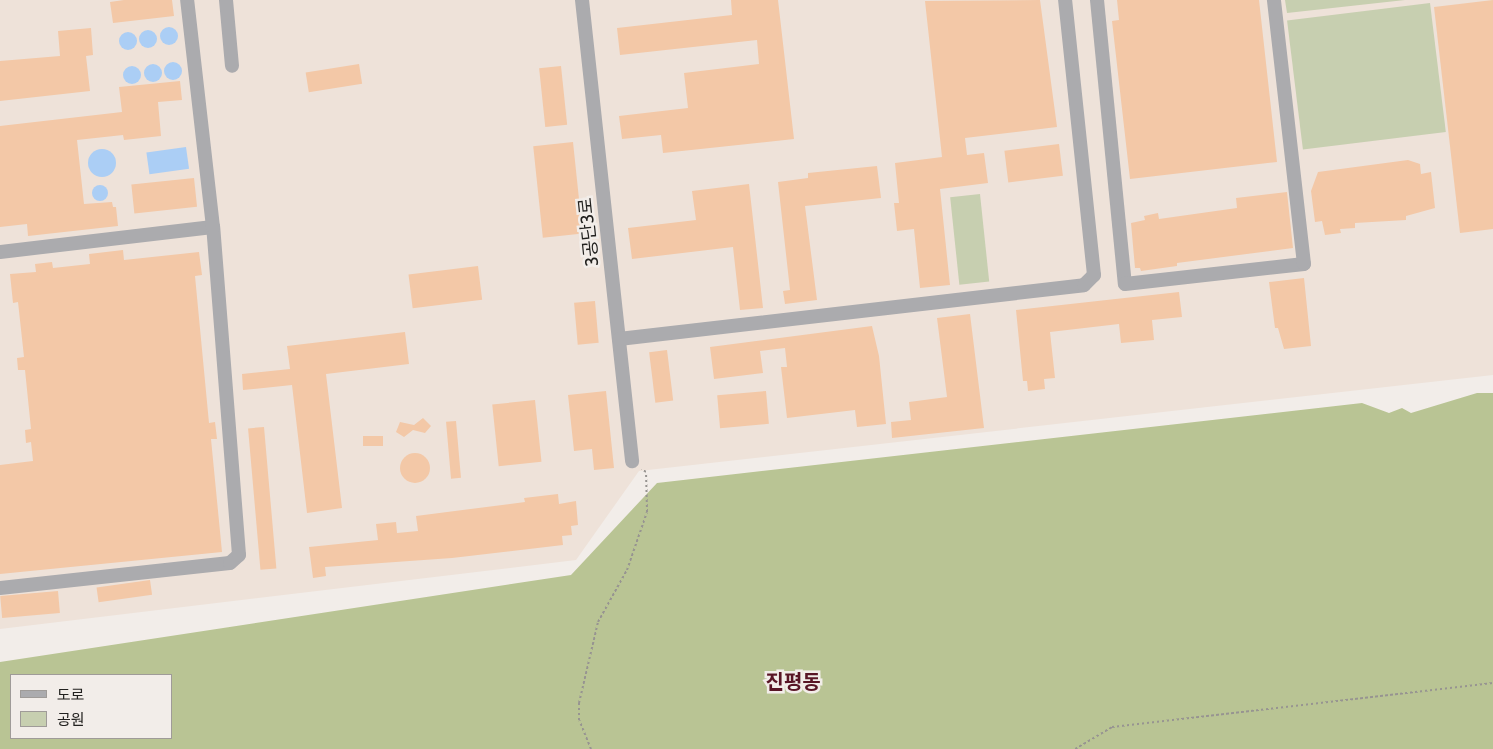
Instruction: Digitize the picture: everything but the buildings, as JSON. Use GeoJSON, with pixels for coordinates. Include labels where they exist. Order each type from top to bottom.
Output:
{"type":"FeatureCollection","features":[{"type":"Feature","properties":{"kind":"street"},"geometry":{"type":"LineString","coordinates":[[0,588],[230,563],[239,555],[213,227],[187,0]]}},
{"type":"Feature","properties":{"kind":"street"},"geometry":{"type":"LineString","coordinates":[[226,0],[232,66]]}},
{"type":"Feature","properties":{"kind":"street","name":"3공단3로"},"geometry":{"type":"LineString","coordinates":[[582,0],[632,461]]}},
{"type":"Feature","properties":{"kind":"street"},"geometry":{"type":"LineString","coordinates":[[619,339],[1084,285],[1094,275],[1065,0]]}},
{"type":"Feature","properties":{"kind":"street"},"geometry":{"type":"LineString","coordinates":[[1097,0],[1125,284],[1304,264],[1274,0]]}},
{"type":"Feature","properties":{"kind":"street"},"geometry":{"type":"LineString","coordinates":[[0,252],[213,227]]}},
{"type":"Feature","properties":{"kind":"path"},"geometry":{"type":"LineString","coordinates":[[591,749],[578,712],[594,636],[603,611],[627,570],[646,512],[646,472],[632,461]]}},
{"type":"Feature","properties":{"kind":"path"},"geometry":{"type":"LineString","coordinates":[[1074,749],[1112,727],[1493,683]]}},
{"type":"Feature","properties":{"kind":"shaded area"},"geometry":{"type":"Polygon","coordinates":[[[0,0],[1493,0],[1493,375],[639,471],[576,560],[0,629],[0,0]]]}},
{"type":"Feature","properties":{"kind":"green space"},"geometry":{"type":"Polygon","coordinates":[[[1285,0],[1405,0],[1287,13],[1285,0]]]}},
{"type":"Feature","properties":{"kind":"green space"},"geometry":{"type":"Polygon","coordinates":[[[1430,3],[1446,132],[1303,150],[1287,21],[1430,3]]]}},
{"type":"Feature","properties":{"kind":"green space"},"geometry":{"type":"Polygon","coordinates":[[[980,194],[989,282],[959,285],[950,197],[980,194]]]}},
{"type":"Feature","properties":{"kind":"green space"},"geometry":{"type":"Polygon","coordinates":[[[1477,393],[1493,393],[1493,749],[0,749],[0,662],[571,575],[657,483],[1362,403],[1389,413],[1402,408],[1411,413],[1477,393]]]}},
{"type":"Feature","properties":{"kind":"water"},"geometry":{"type":"Polygon","coordinates":[[[165,27],[173,27],[178,32],[176,43],[165,45],[160,40],[160,32],[165,27]]]}},
{"type":"Feature","properties":{"kind":"water"},"geometry":{"type":"Polygon","coordinates":[[[144,30],[152,30],[157,35],[155,46],[144,48],[139,43],[139,35],[144,30]]]}},
{"type":"Feature","properties":{"kind":"water"},"geometry":{"type":"Polygon","coordinates":[[[124,32],[132,32],[137,37],[135,48],[124,50],[119,45],[119,37],[124,32]]]}},
{"type":"Feature","properties":{"kind":"water"},"geometry":{"type":"Polygon","coordinates":[[[169,62],[177,62],[182,67],[180,78],[169,80],[164,75],[164,67],[169,62]]]}},
{"type":"Feature","properties":{"kind":"water"},"geometry":{"type":"Polygon","coordinates":[[[149,64],[157,64],[162,69],[160,80],[149,82],[144,77],[144,69],[149,64]]]}},
{"type":"Feature","properties":{"kind":"water"},"geometry":{"type":"Polygon","coordinates":[[[128,66],[136,66],[141,71],[139,82],[128,84],[123,79],[123,71],[128,66]]]}},
{"type":"Feature","properties":{"kind":"water"},"geometry":{"type":"Polygon","coordinates":[[[186,147],[189,169],[149,174],[146,153],[186,147]]]}},
{"type":"Feature","properties":{"kind":"water"},"geometry":{"type":"Polygon","coordinates":[[[102,149],[112,153],[116,163],[112,173],[102,177],[92,173],[88,163],[92,153],[102,149]]]}},
{"type":"Feature","properties":{"kind":"water"},"geometry":{"type":"Polygon","coordinates":[[[97,185],[103,185],[108,190],[106,199],[97,201],[92,196],[92,190],[97,185]]]}},
{"type":"Feature","properties":{"kind":"district","name":"진평동"},"geometry":{"type":"Point","coordinates":[793,682]}}]}
